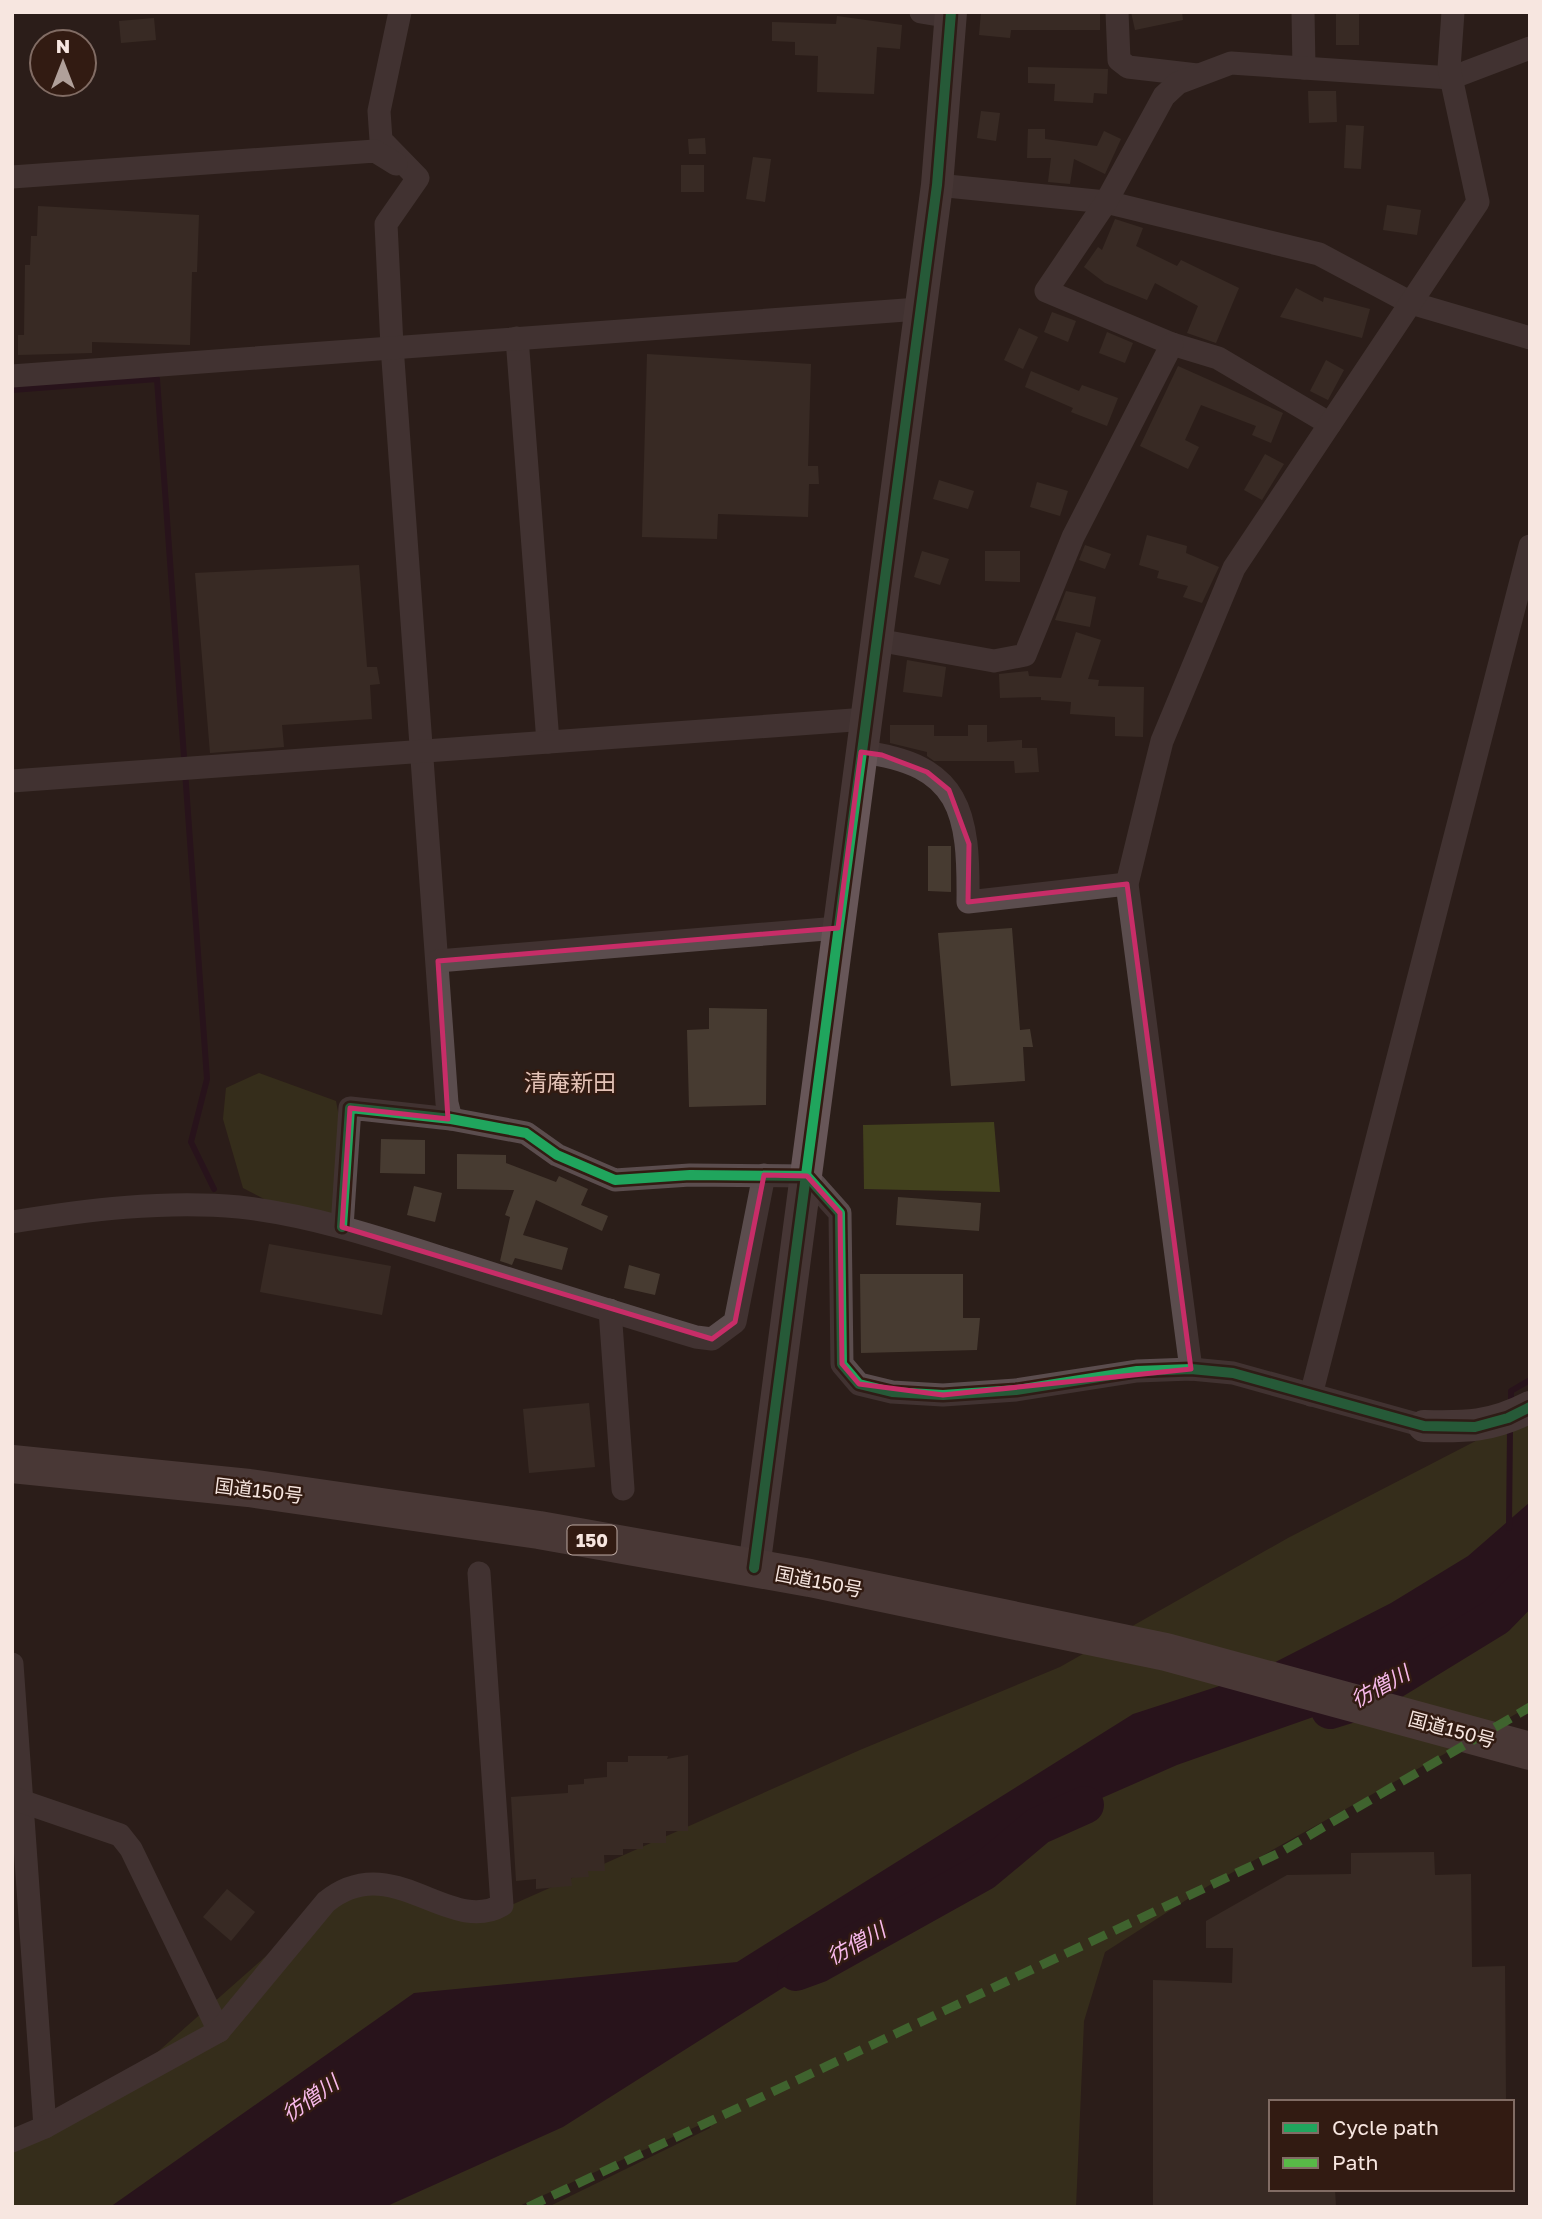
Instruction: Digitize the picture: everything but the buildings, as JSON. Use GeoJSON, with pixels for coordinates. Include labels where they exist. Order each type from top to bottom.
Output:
{"type":"FeatureCollection","features":[{"type":"Feature","properties":{"kind":"highway","name":"国道150号"},"geometry":{"type":"LineString","coordinates":[[12,1464],[249,1488],[539,1530],[754,1569],[1166,1652],[1513,1746]]}},
{"type":"Feature","properties":{"kind":"street"},"geometry":{"type":"LineString","coordinates":[[400,12],[379,111],[381,140],[418,178]]}},
{"type":"Feature","properties":{"kind":"street"},"geometry":{"type":"LineString","coordinates":[[1116,12],[1119,60],[1128,67],[1197,75]]}},
{"type":"Feature","properties":{"kind":"street"},"geometry":{"type":"LineString","coordinates":[[1303,12],[1304,68]]}},
{"type":"Feature","properties":{"kind":"street"},"geometry":{"type":"LineString","coordinates":[[1191,1369],[1127,884],[1161,741],[1234,568],[1478,202],[1451,78],[1453,12]]}},
{"type":"Feature","properties":{"kind":"street"},"geometry":{"type":"LineString","coordinates":[[754,1569],[937,185],[941,14]]}},
{"type":"Feature","properties":{"kind":"street"},"geometry":{"type":"LineString","coordinates":[[1330,424],[1218,358],[1172,344],[1046,291],[1107,202],[1164,96],[1178,83],[1231,63],[1451,78],[1530,48]]}},
{"type":"Feature","properties":{"kind":"street"},"geometry":{"type":"LineString","coordinates":[[12,177],[375,151],[418,178]]}},
{"type":"Feature","properties":{"kind":"street"},"geometry":{"type":"LineString","coordinates":[[418,178],[386,224],[392,346],[451,1119]]}},
{"type":"Feature","properties":{"kind":"street"},"geometry":{"type":"LineString","coordinates":[[937,185],[1107,202],[1319,254],[1411,303],[1530,338]]}},
{"type":"Feature","properties":{"kind":"street"},"geometry":{"type":"LineString","coordinates":[[12,376],[919,309]]}},
{"type":"Feature","properties":{"kind":"street"},"geometry":{"type":"LineString","coordinates":[[517,338],[548,742]]}},
{"type":"Feature","properties":{"kind":"street"},"geometry":{"type":"LineString","coordinates":[[877,640],[994,662],[1025,654],[1073,537],[1172,344]]}},
{"type":"Feature","properties":{"kind":"street"},"geometry":{"type":"LineString","coordinates":[[1311,1395],[1530,546]]}},
{"type":"Feature","properties":{"kind":"street"},"geometry":{"type":"LineString","coordinates":[[12,781],[867,719]]}},
{"type":"Feature","properties":{"kind":"street"},"geometry":{"type":"LineString","coordinates":[[861,752],[882,755],[927,772],[949,790],[961,813],[969,844],[968,901],[1127,884]]}},
{"type":"Feature","properties":{"kind":"street"},"geometry":{"type":"LineString","coordinates":[[438,961],[838,928]]}},
{"type":"Feature","properties":{"kind":"street"},"geometry":{"type":"LineString","coordinates":[[342,1227],[350,1108],[451,1119],[526,1133],[557,1156],[615,1180],[690,1175],[807,1176],[840,1213],[842,1364],[859,1384],[892,1392],[943,1395],[1016,1390],[1137,1371],[1191,1369],[1233,1374],[1423,1426],[1475,1427],[1508,1419],[1530,1407]]}},
{"type":"Feature","properties":{"kind":"street"},"geometry":{"type":"LineString","coordinates":[[12,1223],[90,1211],[171,1205],[237,1207],[299,1216],[712,1339],[735,1322],[764,1175]]}},
{"type":"Feature","properties":{"kind":"street"},"geometry":{"type":"LineString","coordinates":[[610,1310],[623,1489]]}},
{"type":"Feature","properties":{"kind":"street"},"geometry":{"type":"LineString","coordinates":[[12,2141],[45,2127],[219,2031],[326,1902],[342,1889],[378,1881],[469,1911],[488,1913],[502,1905],[479,1573]]}},
{"type":"Feature","properties":{"kind":"street"},"geometry":{"type":"LineString","coordinates":[[12,1664],[17,1800],[45,2127]]}},
{"type":"Feature","properties":{"kind":"street"},"geometry":{"type":"LineString","coordinates":[[17,1800],[120,1835],[131,1849],[219,2031]]}},
{"type":"Feature","properties":{"kind":"highlighted area"},"geometry":{"type":"Polygon","coordinates":[[[861,752],[882,755],[927,772],[949,790],[969,844],[968,902],[1127,884],[1191,1369],[943,1395],[859,1384],[842,1364],[840,1213],[807,1176],[764,1175],[735,1322],[712,1339],[342,1227],[350,1108],[448,1119],[438,961],[838,928],[861,752]]]}},
{"type":"Feature","properties":{"kind":"shaded area"},"geometry":{"type":"Polygon","coordinates":[[[259,1073],[336,1101],[346,1155],[342,1227],[299,1217],[243,1188],[223,1119],[226,1088],[259,1073]]]}},
{"type":"Feature","properties":{"kind":"shaded area"},"geometry":{"type":"Polygon","coordinates":[[[994,1122],[1000,1192],[864,1189],[863,1125],[994,1122]]]}},
{"type":"Feature","properties":{"kind":"shaded area"},"geometry":{"type":"Polygon","coordinates":[[[1530,1413],[1530,1706],[1208,1886],[1105,1952],[1084,2021],[1076,2207],[548,2207],[710,2128],[713,2119],[517,2207],[12,2207],[12,2138],[118,2087],[342,1889],[507,1907],[860,1750],[1060,1667],[1288,1538],[1530,1413]]]}},
{"type":"Feature","properties":{"kind":"water"},"geometry":{"type":"Polygon","coordinates":[[[1530,1502],[1530,1576],[1359,1701],[1177,1765],[1038,1826],[563,2127],[385,2207],[110,2207],[414,1993],[737,1962],[1133,1714],[1244,1678],[1391,1603],[1468,1556],[1530,1502]]]}},
{"type":"Feature","properties":{"kind":"waterway"},"geometry":{"type":"LineString","coordinates":[[12,390],[157,379],[207,1079],[191,1142],[214,1189]]}},
{"type":"Feature","properties":{"kind":"waterway"},"geometry":{"type":"LineString","coordinates":[[1511,1406],[1511,1391],[1530,1380]]}},
{"type":"Feature","properties":{"kind":"waterway"},"geometry":{"type":"LineString","coordinates":[[1509,1528],[1510,1427]]}},
{"type":"Feature","properties":{"kind":"waterway","name":"彷僧川"},"geometry":{"type":"LineString","coordinates":[[1330,1710],[1359,1701],[1496,1617],[1530,1582]]}},
{"type":"Feature","properties":{"kind":"waterway"},"geometry":{"type":"LineString","coordinates":[[1509,1585],[1509,1604]]}},
{"type":"Feature","properties":{"kind":"waterway","name":"彷僧川"},"geometry":{"type":"LineString","coordinates":[[796,1972],[818,1964],[983,1872],[1038,1826],[1085,1805]]}},
{"type":"Feature","properties":{"kind":"marked path"},"geometry":{"type":"LineString","coordinates":[[528,2207],[1279,1853],[1530,1707]]}},
{"type":"Feature","properties":{"kind":"cycle path"},"geometry":{"type":"LineString","coordinates":[[754,1568],[937,185],[951,12]]}},
{"type":"Feature","properties":{"kind":"cycle path"},"geometry":{"type":"LineString","coordinates":[[342,1227],[350,1108],[451,1119],[526,1133],[557,1155],[615,1180],[690,1175],[807,1176],[840,1213],[842,1364],[859,1384],[892,1392],[943,1395],[1016,1390],[1137,1371],[1191,1369],[1233,1373],[1424,1426],[1475,1427],[1508,1418],[1530,1407]]}},
{"type":"Feature","properties":{"kind":"district","name":"清庵新田"},"geometry":{"type":"Point","coordinates":[570,1082]}}]}
